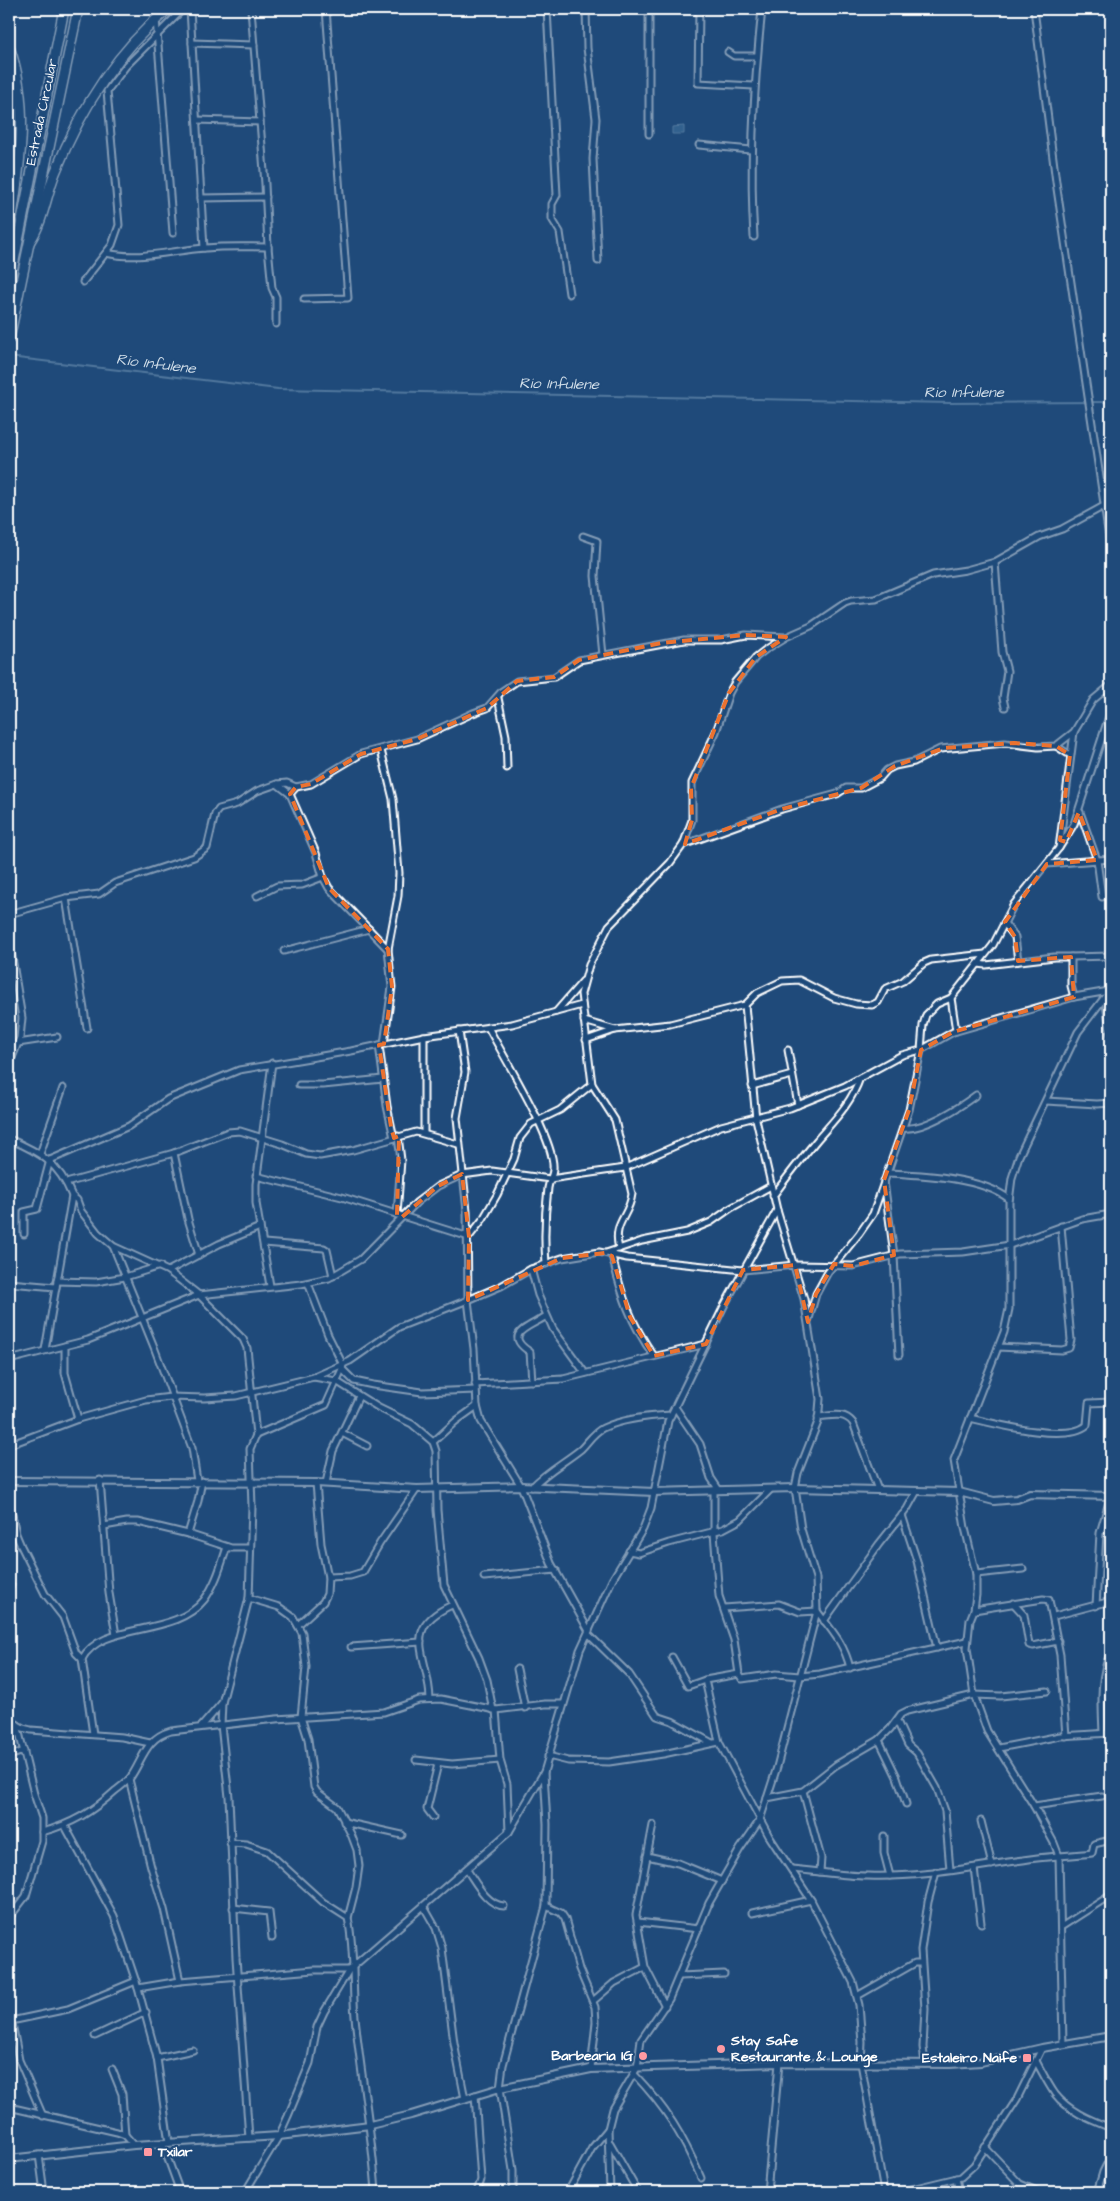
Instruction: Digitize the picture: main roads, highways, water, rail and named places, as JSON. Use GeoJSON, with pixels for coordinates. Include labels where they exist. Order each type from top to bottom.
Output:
{"type":"FeatureCollection","features":[{"type":"Feature","properties":{"kind":"main road"},"geometry":{"type":"LineString","coordinates":[[9,286],[64,9]]}},
{"type":"Feature","properties":{"kind":"main road","name":"Estrada Circular"},"geometry":{"type":"LineString","coordinates":[[9,339],[78,9]]}},
{"type":"Feature","properties":{"kind":"main road"},"geometry":{"type":"LineString","coordinates":[[30,241],[36,231],[45,199],[67,144],[86,105],[117,60],[168,9]]}},
{"type":"Feature","properties":{"kind":"main road"},"geometry":{"type":"LineString","coordinates":[[9,47],[21,94],[22,130],[9,237]]}},
{"type":"Feature","properties":{"kind":"water"},"geometry":{"type":"Polygon","coordinates":[[[684,126],[684,134],[672,134],[672,127],[684,126]]]}},
{"type":"Feature","properties":{"kind":"waterway","name":"Rio Infulene"},"geometry":{"type":"LineString","coordinates":[[9,357],[278,389],[949,403],[1111,402]]}},
{"type":"Feature","properties":{"kind":"place","name":"Stay Safe Restaurante & Lounge"},"geometry":{"type":"Point","coordinates":[721,2049]}},
{"type":"Feature","properties":{"kind":"place","name":"Barbearia IG"},"geometry":{"type":"Point","coordinates":[643,2056]}},
{"type":"Feature","properties":{"kind":"place","name":"Estaleiro Naife"},"geometry":{"type":"Point","coordinates":[1027,2058]}},
{"type":"Feature","properties":{"kind":"place","name":"Txilar"},"geometry":{"type":"Point","coordinates":[148,2152]}}]}
